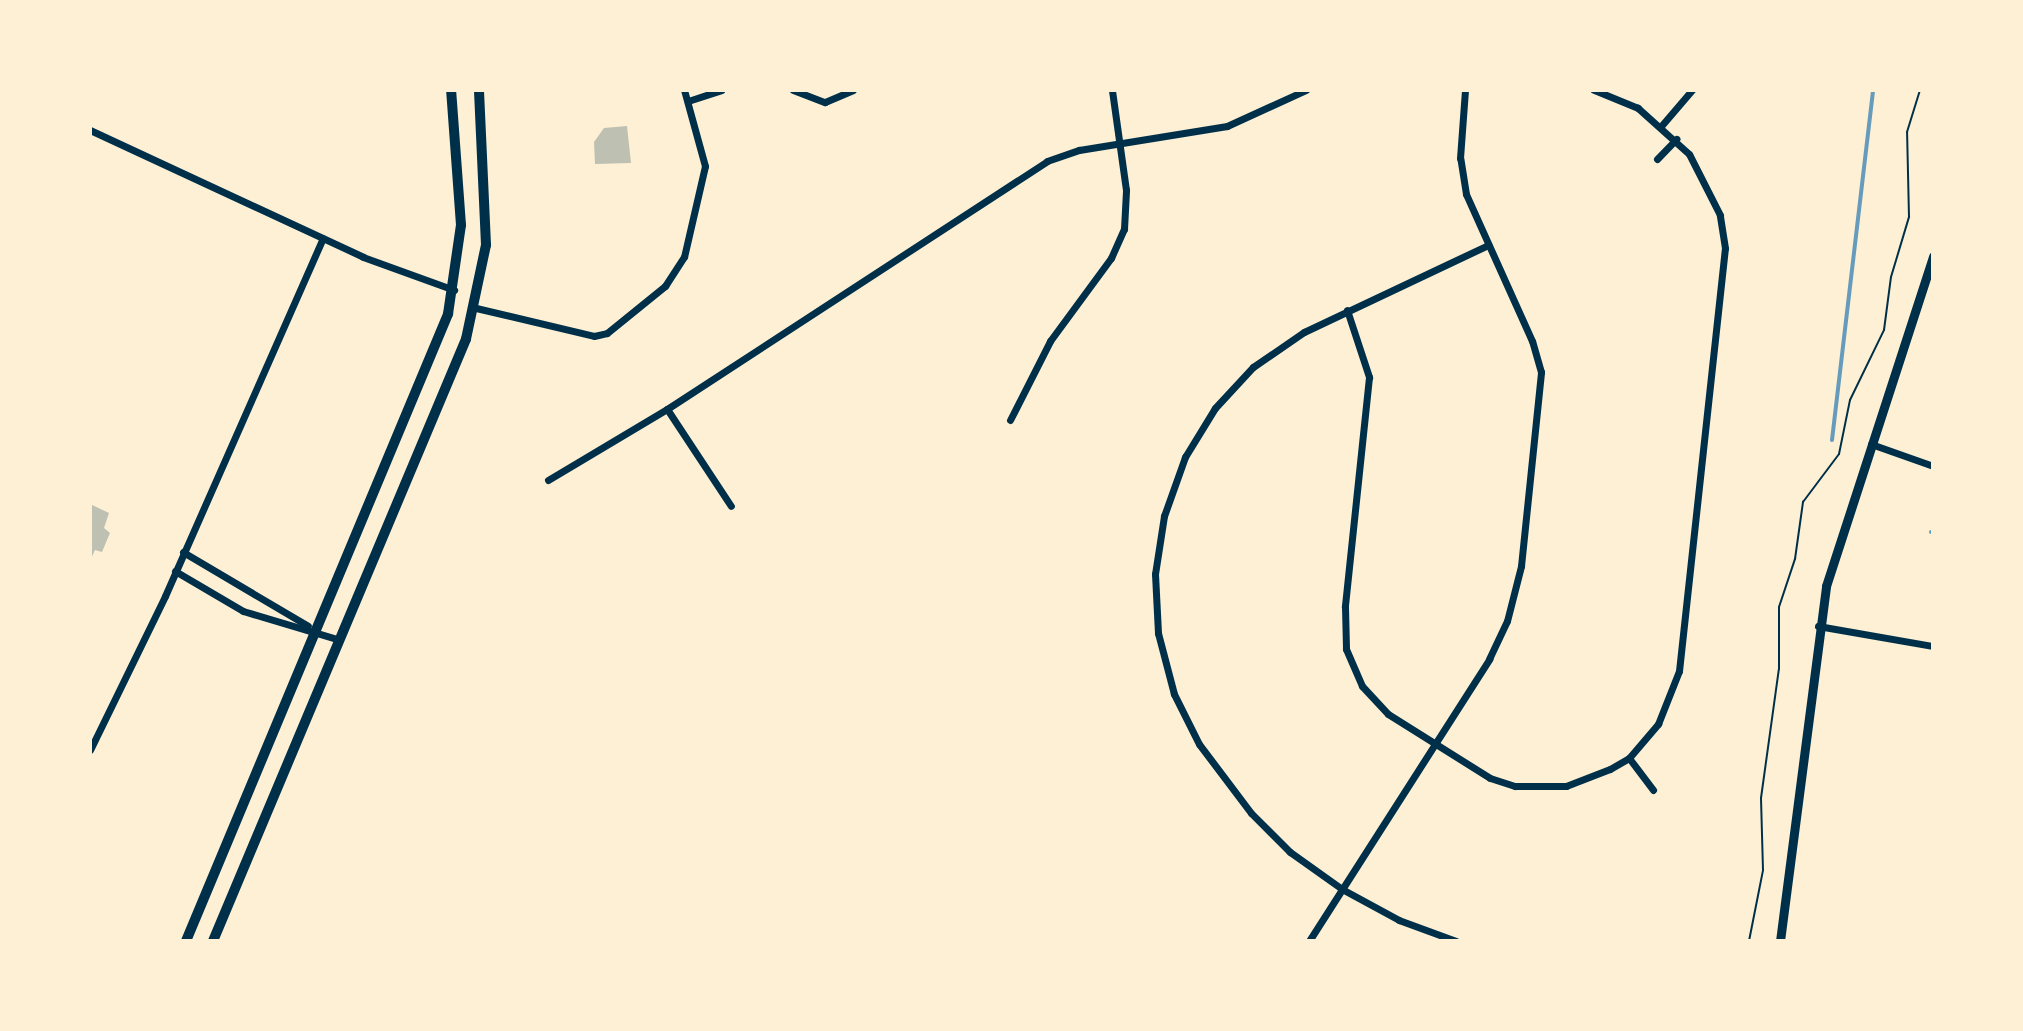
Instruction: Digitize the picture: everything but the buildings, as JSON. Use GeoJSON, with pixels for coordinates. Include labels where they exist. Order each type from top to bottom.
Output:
{"type":"FeatureCollection","features":[{"type":"Feature","properties":{"kind":"main road"},"geometry":{"type":"LineString","coordinates":[[186,941],[430,363],[454,290],[461,225],[451,90]]}},
{"type":"Feature","properties":{"kind":"main road"},"geometry":{"type":"LineString","coordinates":[[213,941],[476,308],[487,224],[479,90]]}},
{"type":"Feature","properties":{"kind":"street"},"geometry":{"type":"LineString","coordinates":[[476,308],[594,336],[607,333],[665,286],[691,238],[705,166],[684,90]]}},
{"type":"Feature","properties":{"kind":"street"},"geometry":{"type":"LineString","coordinates":[[688,101],[721,90]]}},
{"type":"Feature","properties":{"kind":"street"},"geometry":{"type":"LineString","coordinates":[[793,90],[825,102],[853,90]]}},
{"type":"Feature","properties":{"kind":"street"},"geometry":{"type":"LineString","coordinates":[[1010,420],[1060,325],[1117,245],[1126,211],[1112,90]]}},
{"type":"Feature","properties":{"kind":"street"},"geometry":{"type":"LineString","coordinates":[[548,480],[667,409],[1025,174],[1062,155],[1227,126],[1306,90]]}},
{"type":"Feature","properties":{"kind":"street"},"geometry":{"type":"LineString","coordinates":[[1309,941],[1434,744],[1507,621],[1521,566],[1540,404],[1538,357],[1466,194],[1460,158],[1465,90]]}},
{"type":"Feature","properties":{"kind":"street"},"geometry":{"type":"LineString","coordinates":[[1347,310],[1366,359],[1369,397],[1345,607],[1346,649],[1373,700],[1434,744],[1490,778],[1541,788],[1588,779],[1629,758],[1658,724],[1679,671],[1725,274],[1720,215],[1701,174],[1662,125],[1629,103],[1594,90]]}},
{"type":"Feature","properties":{"kind":"street"},"geometry":{"type":"LineString","coordinates":[[1662,125],[1692,90]]}},
{"type":"Feature","properties":{"kind":"street"},"geometry":{"type":"LineString","coordinates":[[90,130],[323,238],[454,290]]}},
{"type":"Feature","properties":{"kind":"street"},"geometry":{"type":"LineString","coordinates":[[1657,159],[1676,139]]}},
{"type":"Feature","properties":{"kind":"street"},"geometry":{"type":"LineString","coordinates":[[90,750],[175,571],[323,238]]}},
{"type":"Feature","properties":{"kind":"street"},"geometry":{"type":"LineString","coordinates":[[1456,941],[1399,920],[1342,889],[1273,836],[1199,744],[1165,666],[1155,574],[1174,483],[1215,408],[1274,350],[1347,310],[1488,245]]}},
{"type":"Feature","properties":{"kind":"street"},"geometry":{"type":"LineString","coordinates":[[1780,941],[1818,626],[1871,444],[1933,256]]}},
{"type":"Feature","properties":{"kind":"street"},"geometry":{"type":"LineString","coordinates":[[667,409],[731,506]]}},
{"type":"Feature","properties":{"kind":"street"},"geometry":{"type":"LineString","coordinates":[[1871,444],[1933,466]]}},
{"type":"Feature","properties":{"kind":"street"},"geometry":{"type":"LineString","coordinates":[[183,552],[317,632]]}},
{"type":"Feature","properties":{"kind":"street"},"geometry":{"type":"LineString","coordinates":[[175,571],[243,611],[340,640]]}},
{"type":"Feature","properties":{"kind":"street"},"geometry":{"type":"LineString","coordinates":[[1818,626],[1933,646]]}},
{"type":"Feature","properties":{"kind":"street"},"geometry":{"type":"LineString","coordinates":[[1629,758],[1653,790]]}},
{"type":"Feature","properties":{"kind":"path"},"geometry":{"type":"LineString","coordinates":[[1749,941],[1763,870],[1761,798],[1779,669],[1779,607],[1795,559],[1803,502],[1839,454],[1850,400],[1884,330],[1891,277],[1909,217],[1907,132],[1920,90]]}},
{"type":"Feature","properties":{"kind":"waterway"},"geometry":{"type":"LineString","coordinates":[[1832,440],[1873,90]]}}]}
